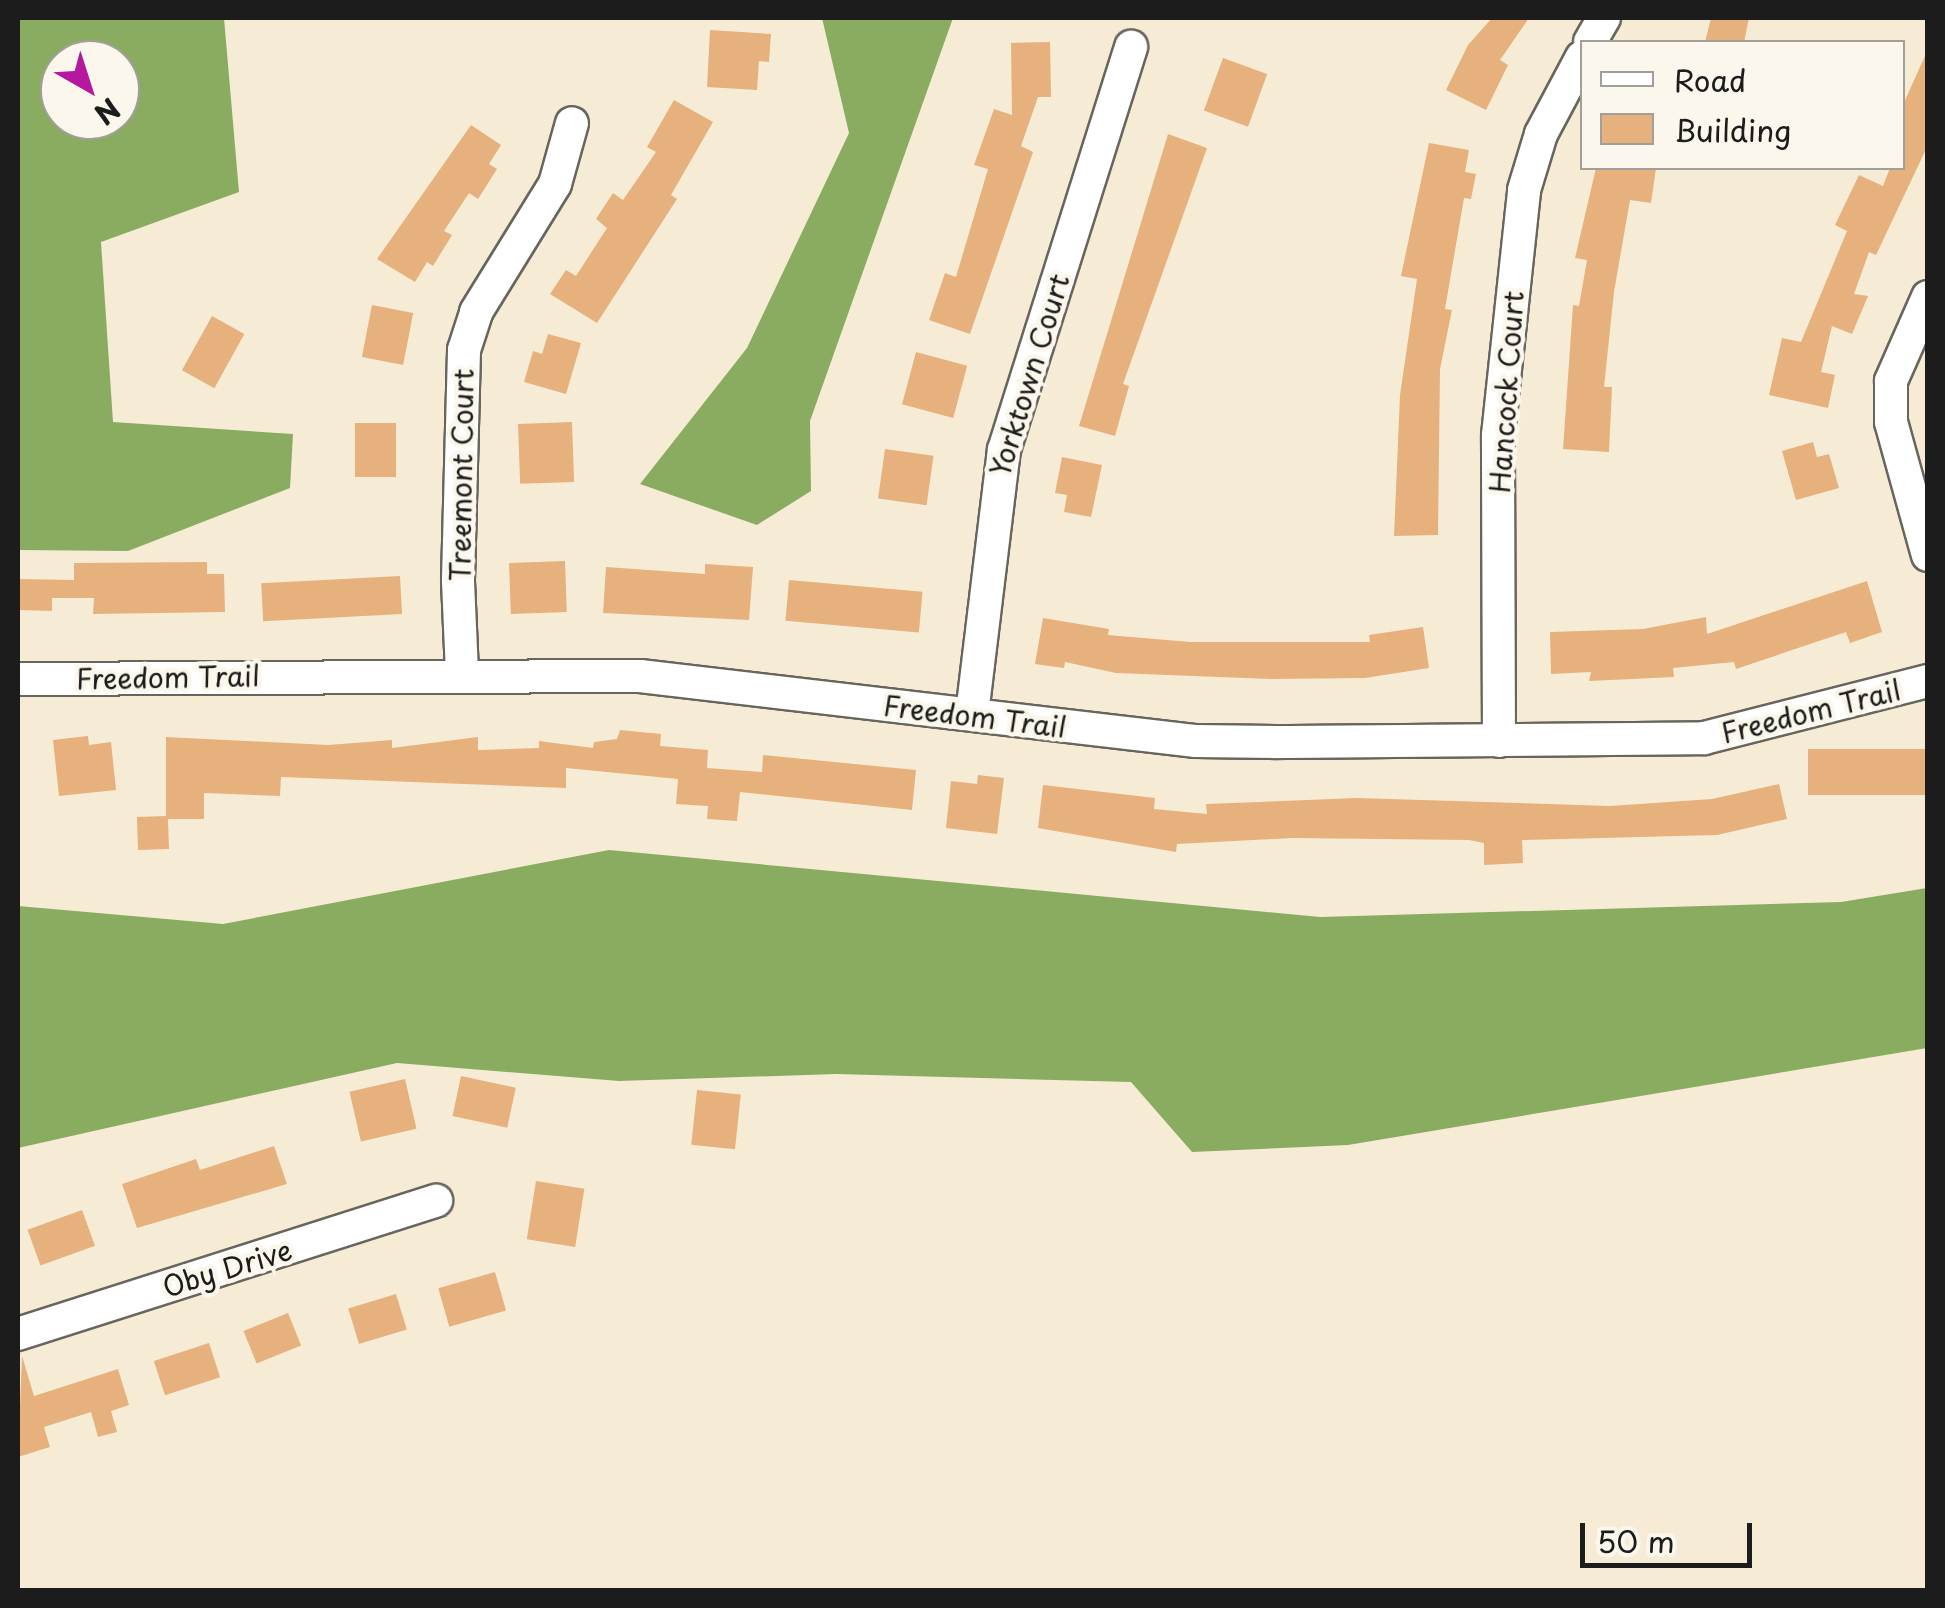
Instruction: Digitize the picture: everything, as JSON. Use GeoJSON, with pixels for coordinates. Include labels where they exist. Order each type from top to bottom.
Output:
{"type":"FeatureCollection","features":[{"type":"Feature","properties":{"kind":"street"},"geometry":{"type":"LineString","coordinates":[[1591,40],[1604,18]]}},
{"type":"Feature","properties":{"kind":"street","name":"Yorktown Court"},"geometry":{"type":"LineString","coordinates":[[972,714],[1004,450],[1131,46]]}},
{"type":"Feature","properties":{"kind":"street","name":"Hancock Court"},"geometry":{"type":"LineString","coordinates":[[1499,742],[1498,435],[1524,190],[1541,134],[1580,61]]}},
{"type":"Feature","properties":{"kind":"street","name":"Treemont Court"},"geometry":{"type":"LineString","coordinates":[[462,673],[464,350],[476,312],[555,184],[572,123]]}},
{"type":"Feature","properties":{"kind":"street"},"geometry":{"type":"LineString","coordinates":[[1928,297],[1891,381],[1891,408],[1928,555]]}},
{"type":"Feature","properties":{"kind":"street","name":"Freedom Trail"},"geometry":{"type":"LineString","coordinates":[[18,679],[462,673],[640,676],[1196,741],[1499,742],[1704,738],[1928,682]]}},
{"type":"Feature","properties":{"kind":"street","name":"Oby Drive"},"geometry":{"type":"LineString","coordinates":[[18,1334],[436,1202]]}},
{"type":"Feature","properties":{"kind":"green space"},"geometry":{"type":"Polygon","coordinates":[[[18,18],[224,18],[239,192],[101,242],[113,422],[293,434],[290,488],[128,551],[18,550],[18,18]]]}},
{"type":"Feature","properties":{"kind":"green space"},"geometry":{"type":"Polygon","coordinates":[[[822,18],[953,18],[810,421],[811,491],[757,525],[640,484],[747,348],[849,133],[822,18]]]}},
{"type":"Feature","properties":{"kind":"green space"},"geometry":{"type":"Polygon","coordinates":[[[609,850],[1320,917],[1841,902],[1927,888],[1927,1048],[1348,1145],[1192,1152],[1131,1082],[836,1074],[619,1081],[397,1063],[18,1148],[18,906],[223,924],[609,850]]]}},
{"type":"Feature","properties":{"kind":"building"},"geometry":{"type":"Polygon","coordinates":[[[1492,18],[1529,18],[1500,60],[1508,65],[1486,110],[1446,90],[1468,45],[1492,18]]]}},
{"type":"Feature","properties":{"kind":"building"},"geometry":{"type":"Polygon","coordinates":[[[1711,18],[1749,18],[1744,40],[1706,40],[1711,18]]]}},
{"type":"Feature","properties":{"kind":"building"},"geometry":{"type":"Polygon","coordinates":[[[710,30],[771,34],[769,62],[759,61],[757,90],[707,87],[710,30]]]}},
{"type":"Feature","properties":{"kind":"building"},"geometry":{"type":"Polygon","coordinates":[[[1050,42],[1051,97],[1038,97],[1021,146],[1033,152],[970,334],[929,320],[945,273],[956,277],[988,169],[974,165],[994,109],[1012,115],[1011,43],[1050,42]]]}},
{"type":"Feature","properties":{"kind":"building"},"geometry":{"type":"Polygon","coordinates":[[[1928,49],[1928,145],[1876,255],[1869,252],[1854,294],[1868,296],[1852,334],[1832,326],[1821,372],[1835,375],[1828,408],[1769,395],[1782,338],[1801,342],[1847,231],[1835,225],[1859,175],[1883,186],[1889,170],[1905,170],[1905,100],[1928,49]]]}},
{"type":"Feature","properties":{"kind":"building"},"geometry":{"type":"Polygon","coordinates":[[[1223,58],[1267,74],[1248,127],[1204,111],[1223,58]]]}},
{"type":"Feature","properties":{"kind":"building"},"geometry":{"type":"Polygon","coordinates":[[[674,100],[713,122],[671,195],[677,199],[597,323],[550,294],[566,270],[576,276],[607,228],[596,219],[613,193],[623,200],[656,152],[647,147],[674,100]]]}},
{"type":"Feature","properties":{"kind":"building"},"geometry":{"type":"Polygon","coordinates":[[[471,125],[501,145],[489,164],[497,169],[478,199],[469,193],[444,231],[452,235],[433,266],[427,262],[415,282],[377,259],[471,125]]]}},
{"type":"Feature","properties":{"kind":"building"},"geometry":{"type":"Polygon","coordinates":[[[1168,134],[1207,148],[1123,384],[1129,386],[1115,436],[1079,426],[1168,134]]]}},
{"type":"Feature","properties":{"kind":"building"},"geometry":{"type":"Polygon","coordinates":[[[1429,143],[1469,150],[1465,172],[1476,174],[1471,199],[1464,198],[1445,309],[1452,310],[1440,369],[1438,535],[1394,536],[1400,395],[1417,279],[1401,276],[1429,143]]]}},
{"type":"Feature","properties":{"kind":"building"},"geometry":{"type":"Polygon","coordinates":[[[1596,170],[1656,170],[1651,203],[1630,200],[1614,292],[1604,387],[1612,387],[1609,452],[1563,449],[1573,305],[1579,306],[1587,260],[1575,258],[1596,170]]]}},
{"type":"Feature","properties":{"kind":"building"},"geometry":{"type":"Polygon","coordinates":[[[372,305],[413,313],[403,365],[362,357],[372,305]]]}},
{"type":"Feature","properties":{"kind":"building"},"geometry":{"type":"Polygon","coordinates":[[[212,316],[244,334],[214,388],[182,370],[212,316]]]}},
{"type":"Feature","properties":{"kind":"building"},"geometry":{"type":"Polygon","coordinates":[[[548,334],[581,343],[566,394],[524,382],[533,351],[542,354],[548,334]]]}},
{"type":"Feature","properties":{"kind":"building"},"geometry":{"type":"Polygon","coordinates":[[[916,352],[967,366],[953,418],[902,404],[916,352]]]}},
{"type":"Feature","properties":{"kind":"building"},"geometry":{"type":"Polygon","coordinates":[[[572,422],[574,482],[520,484],[518,424],[572,422]]]}},
{"type":"Feature","properties":{"kind":"building"},"geometry":{"type":"Polygon","coordinates":[[[355,423],[396,423],[396,477],[355,477],[355,423]]]}},
{"type":"Feature","properties":{"kind":"building"},"geometry":{"type":"Polygon","coordinates":[[[1813,442],[1817,457],[1829,454],[1839,488],[1796,500],[1782,451],[1813,442]]]}},
{"type":"Feature","properties":{"kind":"building"},"geometry":{"type":"Polygon","coordinates":[[[885,449],[934,456],[927,505],[878,499],[885,449]]]}},
{"type":"Feature","properties":{"kind":"building"},"geometry":{"type":"Polygon","coordinates":[[[1062,457],[1102,465],[1091,517],[1064,512],[1067,495],[1055,493],[1062,457]]]}},
{"type":"Feature","properties":{"kind":"building"},"geometry":{"type":"Polygon","coordinates":[[[565,561],[567,612],[511,614],[509,563],[565,561]]]}},
{"type":"Feature","properties":{"kind":"building"},"geometry":{"type":"Polygon","coordinates":[[[207,562],[207,574],[224,574],[225,612],[93,614],[94,598],[52,598],[52,611],[18,610],[18,579],[74,580],[74,563],[207,562]]]}},
{"type":"Feature","properties":{"kind":"building"},"geometry":{"type":"Polygon","coordinates":[[[705,564],[753,567],[749,620],[603,613],[606,567],[705,574],[705,564]]]}},
{"type":"Feature","properties":{"kind":"building"},"geometry":{"type":"Polygon","coordinates":[[[400,576],[402,614],[263,621],[261,583],[400,576]]]}},
{"type":"Feature","properties":{"kind":"building"},"geometry":{"type":"Polygon","coordinates":[[[789,580],[922,592],[919,633],[785,621],[789,580]]]}},
{"type":"Feature","properties":{"kind":"building"},"geometry":{"type":"Polygon","coordinates":[[[1867,581],[1882,632],[1850,643],[1846,632],[1736,669],[1734,662],[1673,668],[1674,677],[1589,681],[1591,672],[1551,674],[1550,632],[1643,629],[1706,617],[1707,634],[1867,581]]]}},
{"type":"Feature","properties":{"kind":"building"},"geometry":{"type":"Polygon","coordinates":[[[1043,618],[1109,629],[1108,635],[1190,642],[1370,642],[1369,635],[1423,627],[1429,668],[1365,678],[1271,679],[1116,673],[1065,662],[1064,668],[1035,664],[1043,618]]]}},
{"type":"Feature","properties":{"kind":"building"},"geometry":{"type":"Polygon","coordinates":[[[620,730],[661,734],[660,746],[708,750],[707,768],[762,772],[763,755],[916,770],[912,810],[740,792],[737,821],[707,819],[708,806],[676,804],[678,779],[566,768],[566,788],[281,777],[280,796],[204,793],[204,819],[168,819],[169,849],[138,850],[137,817],[166,816],[166,737],[328,745],[392,740],[392,748],[478,737],[478,750],[539,748],[539,741],[593,748],[594,742],[617,739],[620,730]]]}},
{"type":"Feature","properties":{"kind":"building"},"geometry":{"type":"Polygon","coordinates":[[[88,736],[89,745],[111,742],[116,790],[59,796],[53,740],[88,736]]]}},
{"type":"Feature","properties":{"kind":"building"},"geometry":{"type":"Polygon","coordinates":[[[1808,749],[1928,749],[1928,795],[1808,795],[1808,749]]]}},
{"type":"Feature","properties":{"kind":"building"},"geometry":{"type":"Polygon","coordinates":[[[978,775],[1004,778],[997,834],[946,828],[951,781],[977,784],[978,775]]]}},
{"type":"Feature","properties":{"kind":"building"},"geometry":{"type":"Polygon","coordinates":[[[1779,784],[1787,819],[1717,835],[1522,840],[1523,863],[1484,865],[1484,843],[1469,840],[1292,838],[1177,844],[1176,852],[1038,828],[1043,785],[1155,798],[1154,809],[1207,814],[1206,804],[1357,798],[1610,806],[1712,799],[1779,784]]]}},
{"type":"Feature","properties":{"kind":"building"},"geometry":{"type":"Polygon","coordinates":[[[461,1076],[516,1088],[507,1128],[452,1116],[461,1076]]]}},
{"type":"Feature","properties":{"kind":"building"},"geometry":{"type":"Polygon","coordinates":[[[405,1079],[416,1129],[361,1142],[349,1092],[405,1079]]]}},
{"type":"Feature","properties":{"kind":"building"},"geometry":{"type":"Polygon","coordinates":[[[697,1090],[741,1095],[735,1149],[691,1145],[697,1090]]]}},
{"type":"Feature","properties":{"kind":"building"},"geometry":{"type":"Polygon","coordinates":[[[274,1146],[287,1184],[137,1228],[122,1184],[196,1159],[200,1170],[274,1146]]]}},
{"type":"Feature","properties":{"kind":"building"},"geometry":{"type":"Polygon","coordinates":[[[536,1181],[584,1189],[575,1247],[527,1239],[536,1181]]]}},
{"type":"Feature","properties":{"kind":"building"},"geometry":{"type":"Polygon","coordinates":[[[82,1210],[95,1246],[40,1266],[27,1230],[82,1210]]]}},
{"type":"Feature","properties":{"kind":"building"},"geometry":{"type":"Polygon","coordinates":[[[495,1272],[506,1310],[449,1327],[438,1288],[495,1272]]]}},
{"type":"Feature","properties":{"kind":"building"},"geometry":{"type":"Polygon","coordinates":[[[396,1294],[407,1329],[359,1344],[348,1309],[396,1294]]]}},
{"type":"Feature","properties":{"kind":"building"},"geometry":{"type":"Polygon","coordinates":[[[288,1313],[301,1345],[257,1363],[243,1331],[288,1313]]]}},
{"type":"Feature","properties":{"kind":"building"},"geometry":{"type":"Polygon","coordinates":[[[209,1343],[220,1377],[165,1395],[154,1361],[209,1343]]]}},
{"type":"Feature","properties":{"kind":"building"},"geometry":{"type":"Polygon","coordinates":[[[22,1356],[34,1396],[118,1369],[129,1405],[111,1411],[117,1432],[98,1437],[91,1412],[44,1427],[50,1447],[18,1457],[22,1356]]]}}]}
